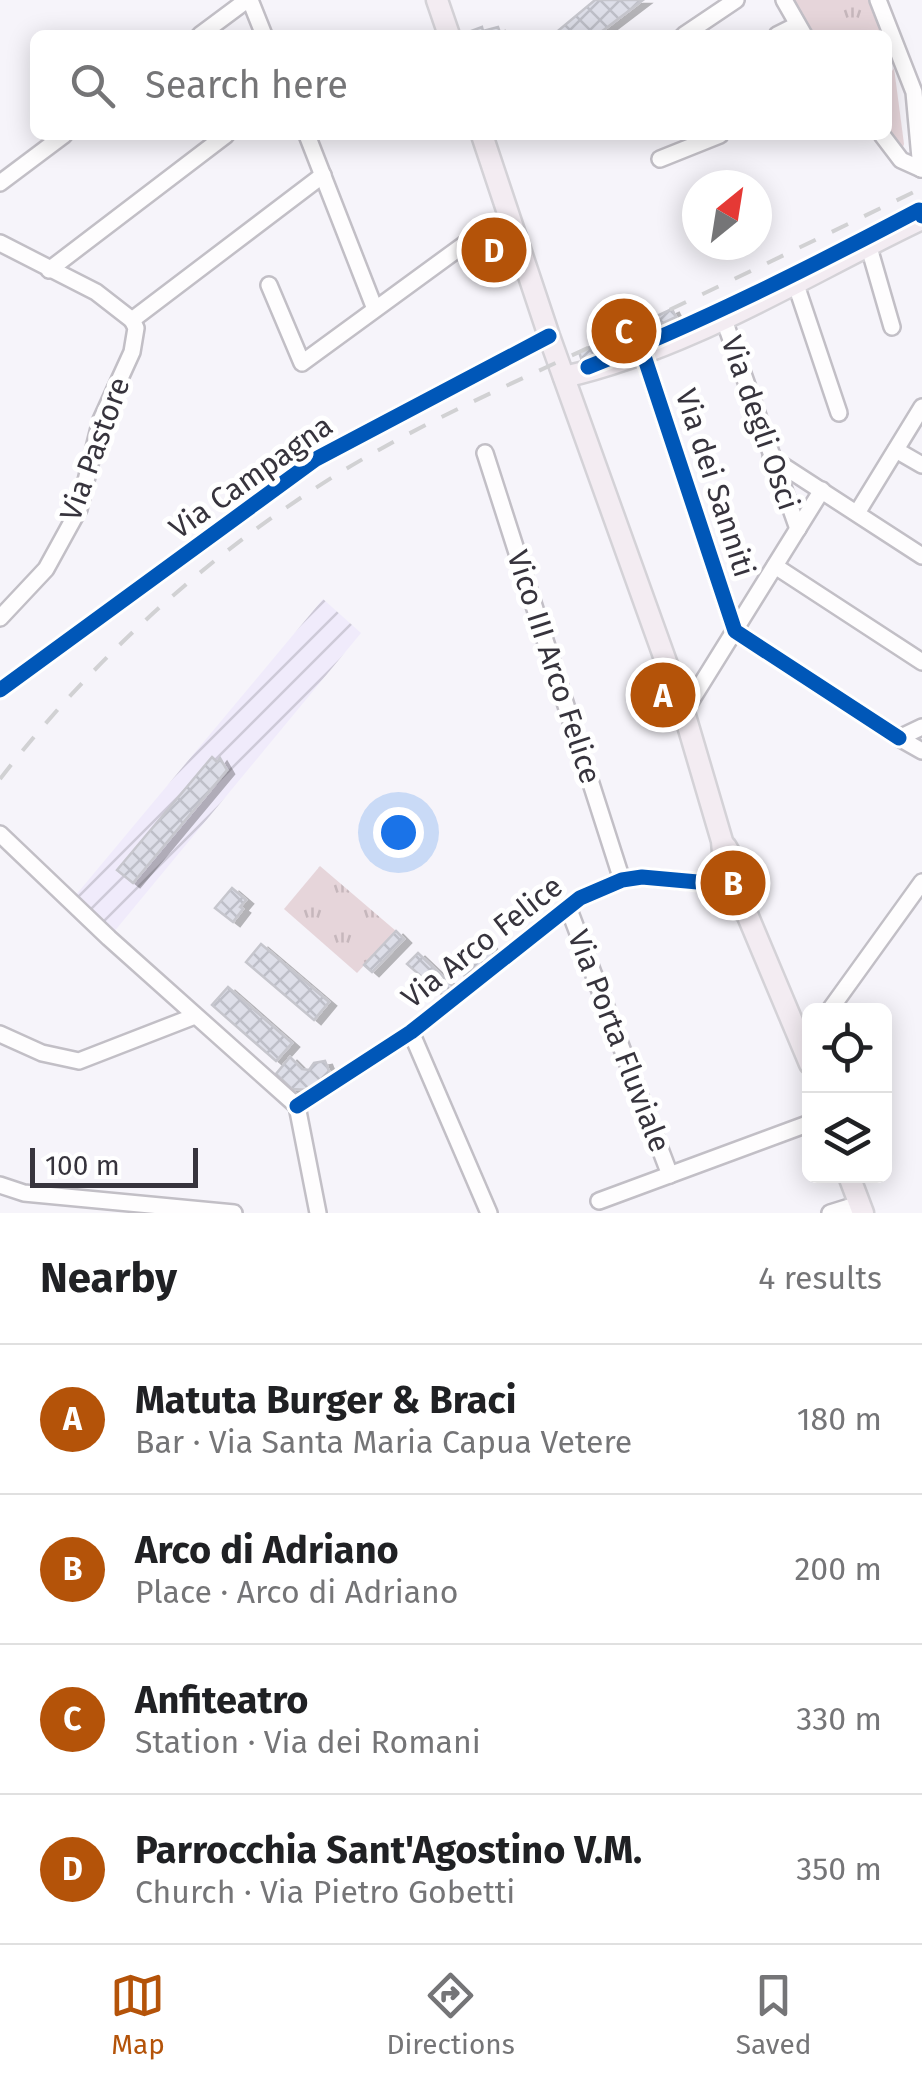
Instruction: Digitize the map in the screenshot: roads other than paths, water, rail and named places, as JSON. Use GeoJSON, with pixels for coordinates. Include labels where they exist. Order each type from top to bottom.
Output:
{"type":"FeatureCollection","features":[{"type":"Feature","properties":{"kind":"main road"},"geometry":{"type":"LineString","coordinates":[[437,0],[447,30]]}},
{"type":"Feature","properties":{"kind":"main road"},"geometry":{"type":"LineString","coordinates":[[484,140],[549,336],[684,712],[722,841],[722,891],[747,914],[802,1030]]}},
{"type":"Feature","properties":{"kind":"main road"},"geometry":{"type":"LineString","coordinates":[[564,378],[643,353],[723,318],[922,219]]}},
{"type":"Feature","properties":{"kind":"main road"},"geometry":{"type":"LineString","coordinates":[[722,841],[746,886],[747,914]]}},
{"type":"Feature","properties":{"kind":"main road"},"geometry":{"type":"LineString","coordinates":[[852,1183],[861,1208]]}},
{"type":"Feature","properties":{"kind":"street"},"geometry":{"type":"LineString","coordinates":[[207,30],[248,0],[262,30]]}},
{"type":"Feature","properties":{"kind":"street"},"geometry":{"type":"LineString","coordinates":[[691,30],[736,0]]}},
{"type":"Feature","properties":{"kind":"street"},"geometry":{"type":"LineString","coordinates":[[784,0],[801,30]]}},
{"type":"Feature","properties":{"kind":"street"},"geometry":{"type":"LineString","coordinates":[[878,0],[891,30]]}},
{"type":"Feature","properties":{"kind":"street"},"geometry":{"type":"LineString","coordinates":[[886,140],[901,160],[922,168],[918,95],[892,33]]}},
{"type":"Feature","properties":{"kind":"street"},"geometry":{"type":"LineString","coordinates":[[0,182],[57,140]]}},
{"type":"Feature","properties":{"kind":"street"},"geometry":{"type":"LineString","coordinates":[[49,270],[219,140]]}},
{"type":"Feature","properties":{"kind":"street"},"geometry":{"type":"LineString","coordinates":[[309,140],[374,310]]}},
{"type":"Feature","properties":{"kind":"street"},"geometry":{"type":"LineString","coordinates":[[660,159],[708,140]]}},
{"type":"Feature","properties":{"kind":"street"},"geometry":{"type":"LineString","coordinates":[[0,244],[96,292],[132,320],[323,175]]}},
{"type":"Feature","properties":{"kind":"street"},"geometry":{"type":"LineString","coordinates":[[269,285],[302,364],[472,238],[511,225]]}},
{"type":"Feature","properties":{"kind":"street"},"geometry":{"type":"LineString","coordinates":[[868,244],[892,327]]}},
{"type":"Feature","properties":{"kind":"street"},"geometry":{"type":"LineString","coordinates":[[796,282],[838,413]]}},
{"type":"Feature","properties":{"kind":"street","name":"Via degli Osci"},"geometry":{"type":"LineString","coordinates":[[723,318],[798,529]]}},
{"type":"Feature","properties":{"kind":"street","name":"Via Pastore"},"geometry":{"type":"LineString","coordinates":[[0,618],[46,569],[79,508],[101,420],[132,352],[136,328],[132,320]]}},
{"type":"Feature","properties":{"kind":"street","name":"Via Campagna"},"geometry":{"type":"LineString","coordinates":[[0,690],[316,459],[549,336]]}},
{"type":"Feature","properties":{"kind":"street","name":"Via dei Sanniti"},"geometry":{"type":"LineString","coordinates":[[643,353],[735,630]]}},
{"type":"Feature","properties":{"kind":"street"},"geometry":{"type":"LineString","coordinates":[[857,513],[922,407]]}},
{"type":"Feature","properties":{"kind":"street"},"geometry":{"type":"LineString","coordinates":[[896,450],[922,465]]}},
{"type":"Feature","properties":{"kind":"street","name":"Vico III Arco Felice"},"geometry":{"type":"LineString","coordinates":[[484,453],[622,880]]}},
{"type":"Feature","properties":{"kind":"street"},"geometry":{"type":"LineString","coordinates":[[771,458],[922,556]]}},
{"type":"Feature","properties":{"kind":"street"},"geometry":{"type":"LineString","coordinates":[[684,712],[822,490]]}},
{"type":"Feature","properties":{"kind":"street"},"geometry":{"type":"LineString","coordinates":[[775,566],[922,662]]}},
{"type":"Feature","properties":{"kind":"street"},"geometry":{"type":"LineString","coordinates":[[735,630],[922,752]]}},
{"type":"Feature","properties":{"kind":"street"},"geometry":{"type":"LineString","coordinates":[[899,738],[922,727]]}},
{"type":"Feature","properties":{"kind":"street"},"geometry":{"type":"LineString","coordinates":[[0,834],[297,1106],[318,1213]]}},
{"type":"Feature","properties":{"kind":"street","name":"Via Arco Felice"},"geometry":{"type":"LineString","coordinates":[[297,1106],[411,1032],[580,898],[622,880],[642,877],[720,884]]}},
{"type":"Feature","properties":{"kind":"street"},"geometry":{"type":"LineString","coordinates":[[834,1003],[922,882]]}},
{"type":"Feature","properties":{"kind":"street","name":"Via Porta Fluviale"},"geometry":{"type":"LineString","coordinates":[[568,907],[670,1174]]}},
{"type":"Feature","properties":{"kind":"street"},"geometry":{"type":"LineString","coordinates":[[0,1034],[42,1052],[79,1060],[195,1016]]}},
{"type":"Feature","properties":{"kind":"street"},"geometry":{"type":"LineString","coordinates":[[411,1032],[489,1213]]}},
{"type":"Feature","properties":{"kind":"street"},"geometry":{"type":"LineString","coordinates":[[599,1201],[802,1127]]}},
{"type":"Feature","properties":{"kind":"street"},"geometry":{"type":"LineString","coordinates":[[0,1185],[24,1193],[234,1213]]}},
{"type":"Feature","properties":{"kind":"street"},"geometry":{"type":"LineString","coordinates":[[830,1213],[861,1208]]}},
{"type":"Feature","properties":{"kind":"railway"},"geometry":{"type":"LineString","coordinates":[[0,779],[74,692],[154,612],[242,540],[336,475],[470,403],[922,188]]}},
{"type":"Feature","properties":{"kind":"place","name":"Parrocchia Sant'Agostino V.M."},"geometry":{"type":"Point","coordinates":[494,250]}},
{"type":"Feature","properties":{"kind":"place","name":"Anfiteatro"},"geometry":{"type":"Point","coordinates":[624,331]}},
{"type":"Feature","properties":{"kind":"place","name":"Matuta Burger & Braci"},"geometry":{"type":"Point","coordinates":[663,695]}},
{"type":"Feature","properties":{"kind":"place","name":"Arco di Adriano"},"geometry":{"type":"Point","coordinates":[733,883]}}]}
